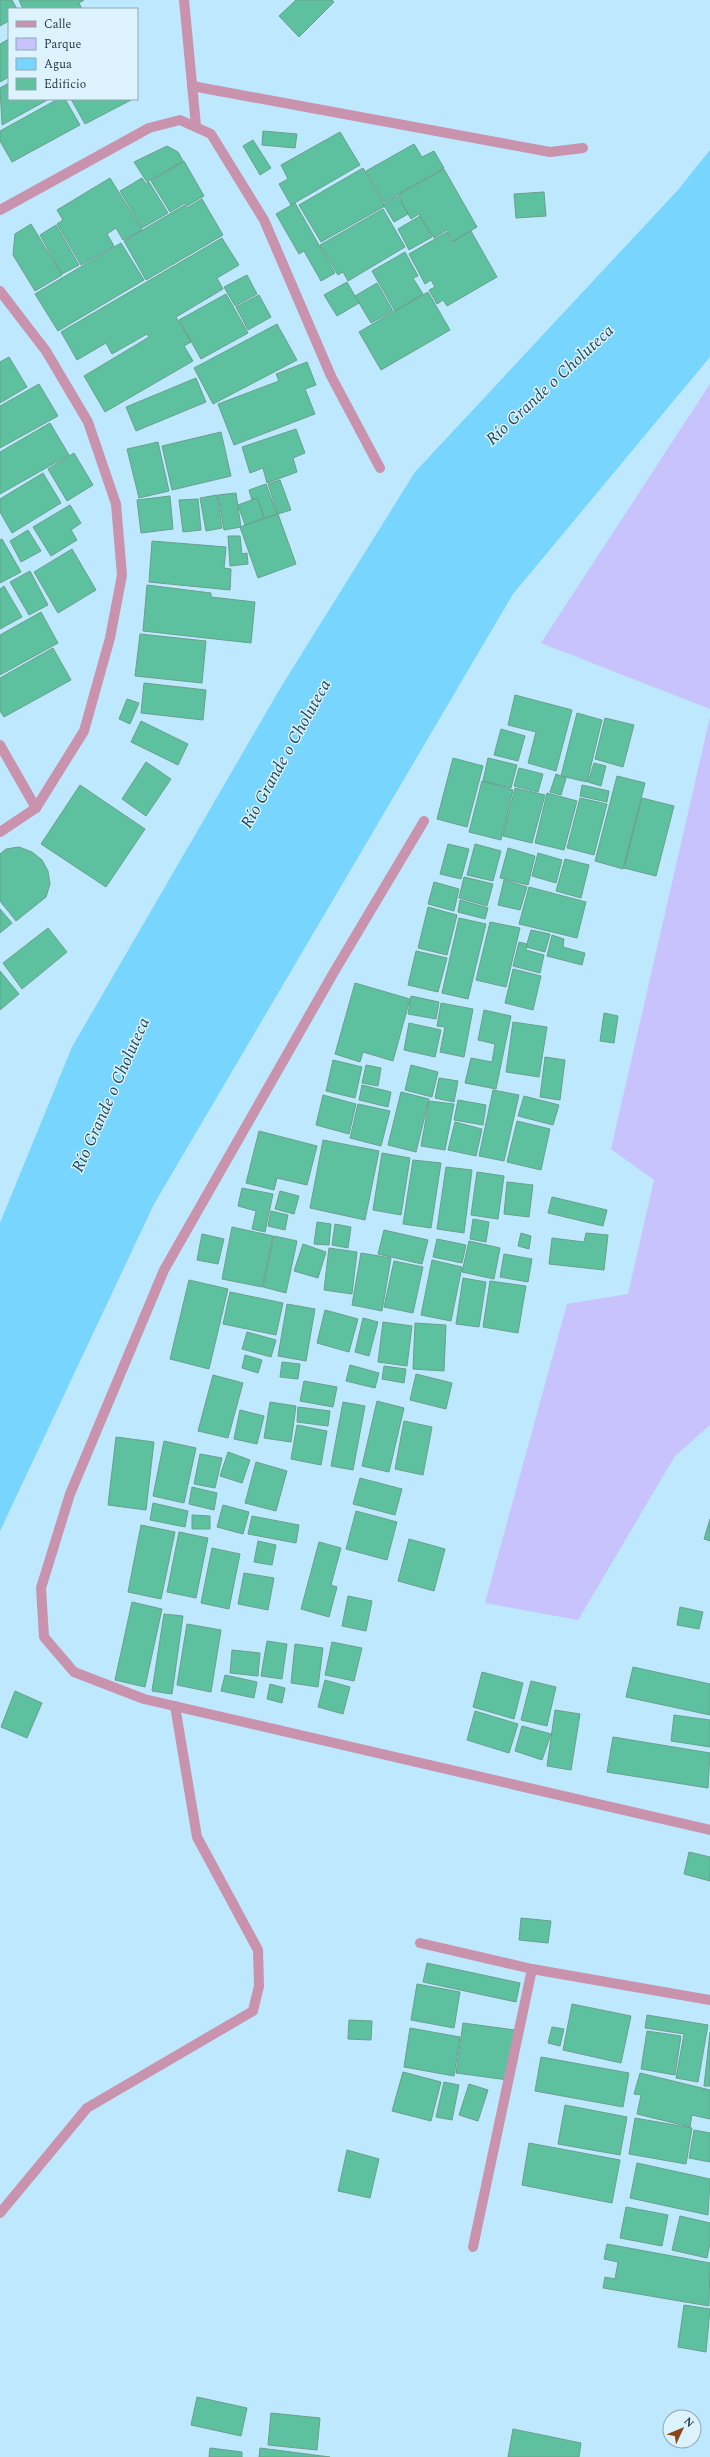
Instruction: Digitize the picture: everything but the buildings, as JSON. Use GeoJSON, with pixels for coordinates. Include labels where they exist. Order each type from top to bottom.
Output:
{"type":"FeatureCollection","features":[{"type":"Feature","properties":{"kind":"street"},"geometry":{"type":"LineString","coordinates":[[184,0],[196,126]]}},
{"type":"Feature","properties":{"kind":"street"},"geometry":{"type":"LineString","coordinates":[[192,86],[550,152],[583,148]]}},
{"type":"Feature","properties":{"kind":"street"},"geometry":{"type":"LineString","coordinates":[[0,210],[149,128],[180,120],[211,134],[264,220],[331,376],[380,468]]}},
{"type":"Feature","properties":{"kind":"street"},"geometry":{"type":"LineString","coordinates":[[0,291],[46,351],[88,422],[116,504],[122,575],[110,638],[84,731],[36,808],[0,832]]}},
{"type":"Feature","properties":{"kind":"street"},"geometry":{"type":"LineString","coordinates":[[0,745],[36,808]]}},
{"type":"Feature","properties":{"kind":"street"},"geometry":{"type":"LineString","coordinates":[[424,821],[334,972],[164,1270],[70,1494],[42,1584],[44,1637],[74,1672],[144,1699],[710,1830]]}},
{"type":"Feature","properties":{"kind":"street"},"geometry":{"type":"LineString","coordinates":[[0,2213],[87,2108],[253,2011],[259,1986],[258,1950],[197,1837],[175,1706]]}},
{"type":"Feature","properties":{"kind":"street"},"geometry":{"type":"LineString","coordinates":[[420,1943],[532,1969],[710,2000]]}},
{"type":"Feature","properties":{"kind":"street"},"geometry":{"type":"LineString","coordinates":[[473,2247],[532,1969]]}},
{"type":"Feature","properties":{"kind":"green space"},"geometry":{"type":"Polygon","coordinates":[[[710,384],[710,709],[541,643],[710,384]]]}},
{"type":"Feature","properties":{"kind":"green space"},"geometry":{"type":"Polygon","coordinates":[[[710,717],[710,1425],[675,1456],[578,1620],[485,1603],[567,1304],[628,1294],[654,1180],[611,1149],[710,717]]]}},
{"type":"Feature","properties":{"kind":"water","name":"Río Grande o Choluteca"},"geometry":{"type":"Polygon","coordinates":[[[710,150],[710,357],[513,594],[154,1204],[0,1531],[0,1223],[72,1047],[281,687],[415,472],[678,190],[710,150]]]}}]}
